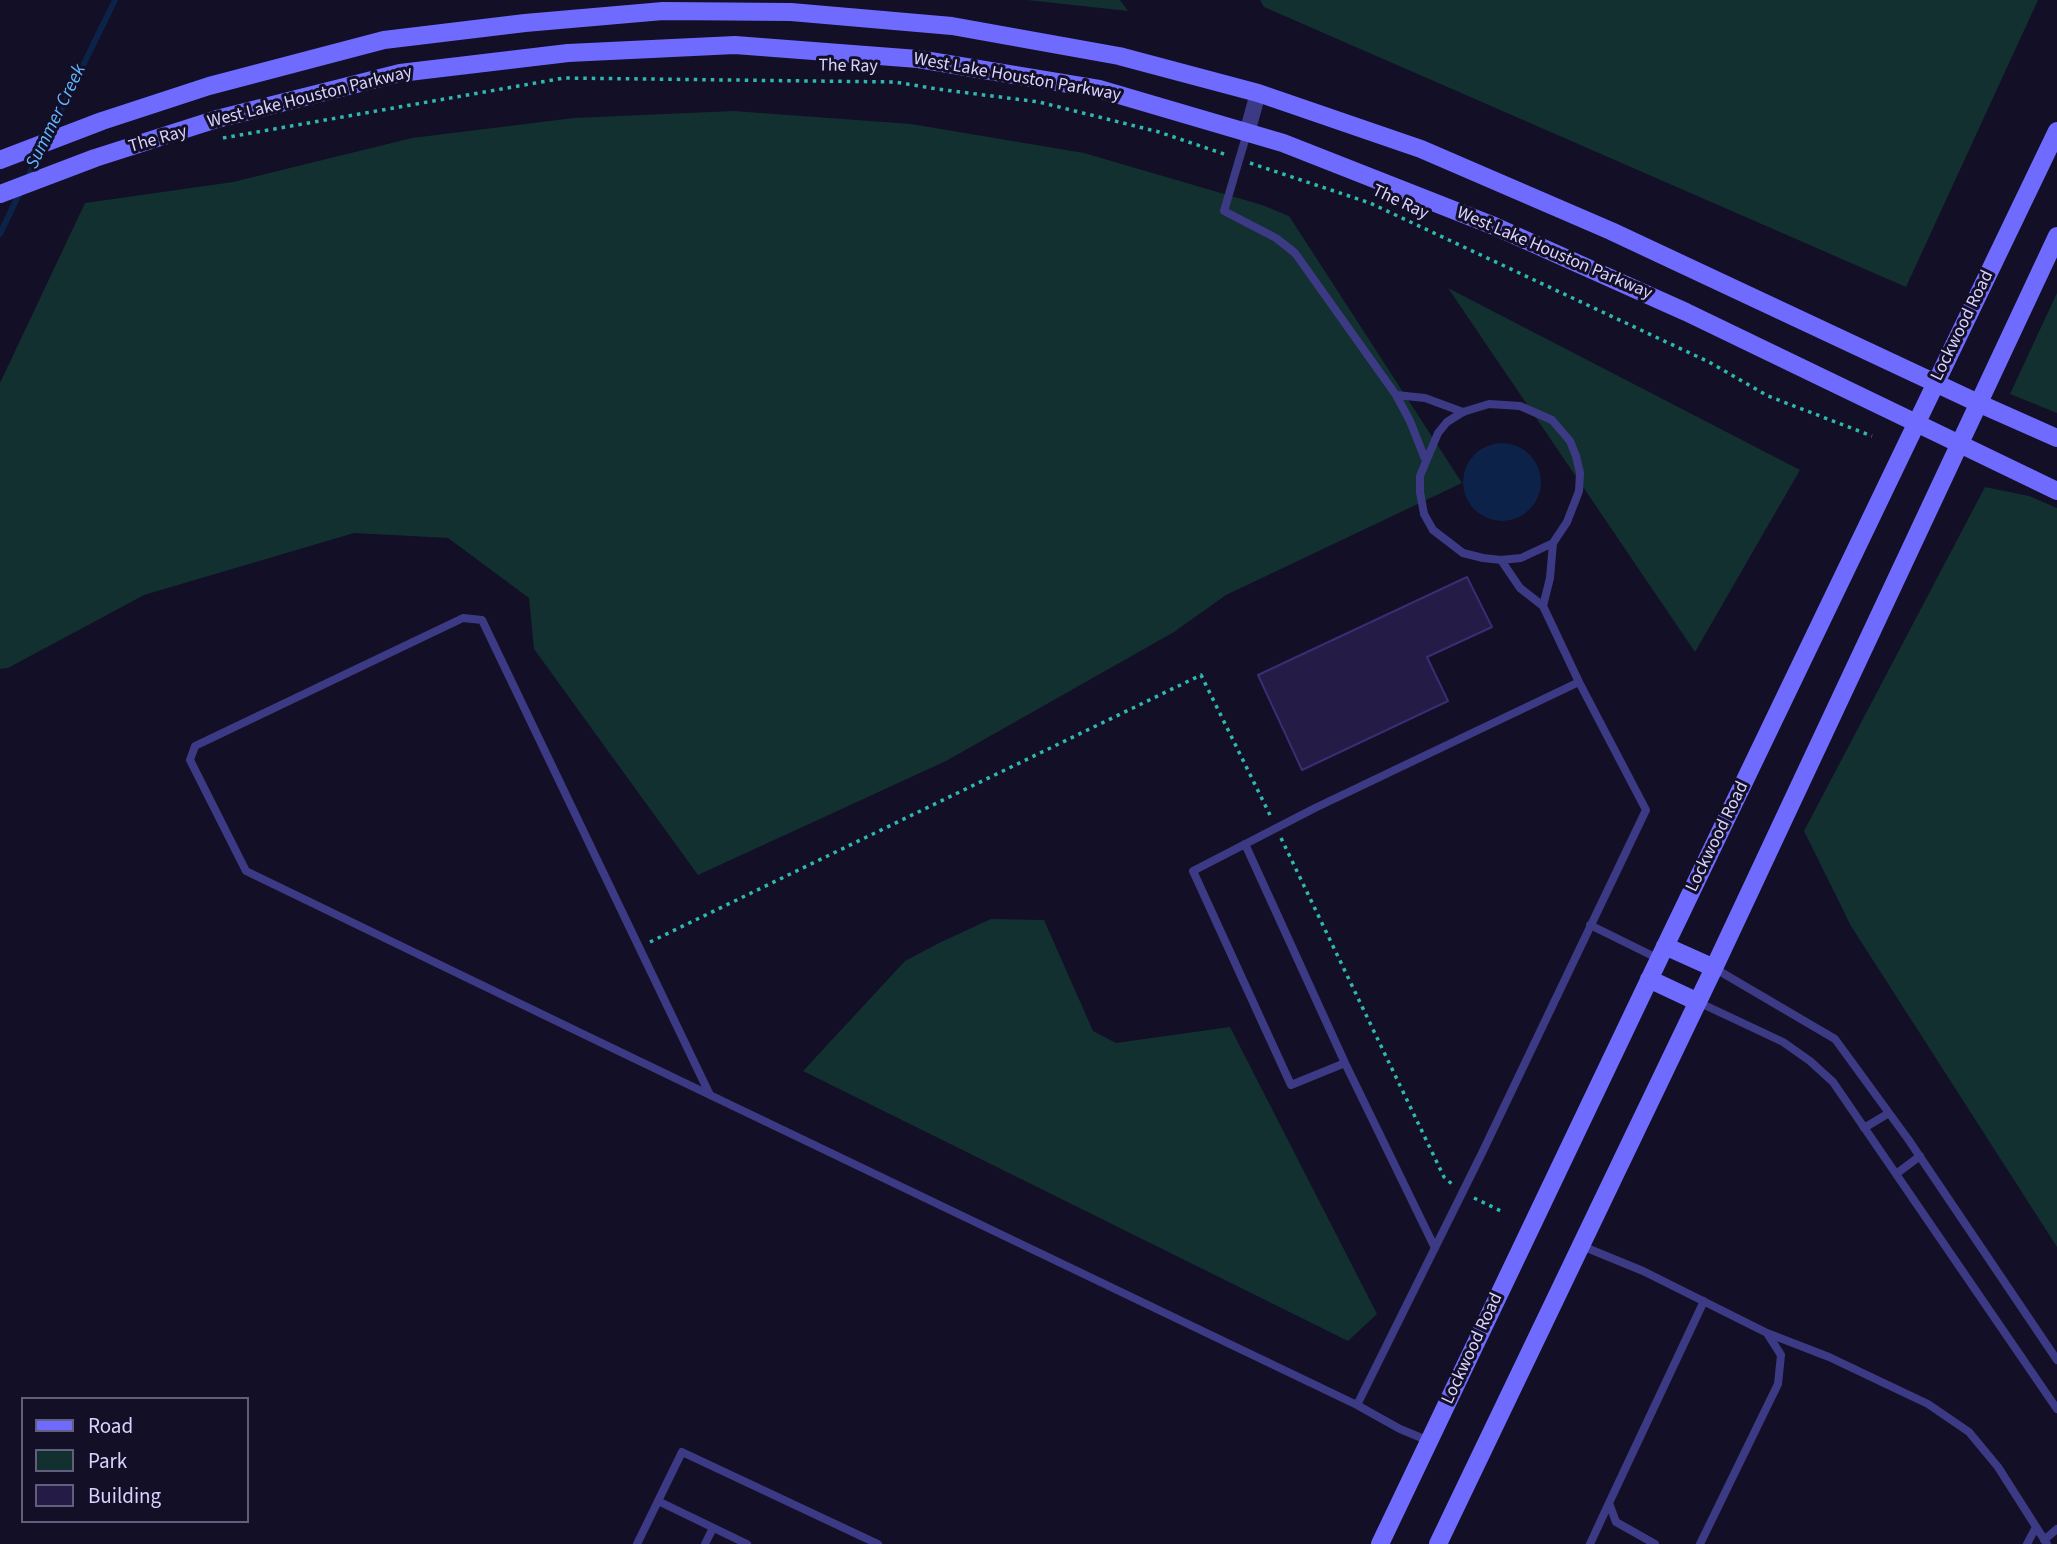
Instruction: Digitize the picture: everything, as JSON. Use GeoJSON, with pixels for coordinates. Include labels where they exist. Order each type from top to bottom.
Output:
{"type":"FeatureCollection","features":[{"type":"Feature","properties":{"kind":"main road","name":"West Lake Houston Parkway"},"geometry":{"type":"LineString","coordinates":[[0,160],[102,121],[209,86],[384,40],[525,23],[663,11],[778,11],[952,26],[1119,56],[1258,93],[1421,149],[1611,231],[2057,438]]}},
{"type":"Feature","properties":{"kind":"main road","name":"West Lake Houston Parkway"},"geometry":{"type":"LineString","coordinates":[[0,194],[95,158],[217,119],[400,73],[568,53],[734,45],[918,59],[1099,89],[1283,143],[1494,226],[1686,312],[2057,491]]}},
{"type":"Feature","properties":{"kind":"main road","name":"Lockwood Road"},"geometry":{"type":"LineString","coordinates":[[1380,1544],[2057,131]]}},
{"type":"Feature","properties":{"kind":"main road"},"geometry":{"type":"LineString","coordinates":[[1438,1544],[1698,1002],[2057,236]]}},
{"type":"Feature","properties":{"kind":"main road"},"geometry":{"type":"LineString","coordinates":[[1662,952],[1714,968]]}},
{"type":"Feature","properties":{"kind":"main road"},"geometry":{"type":"LineString","coordinates":[[1649,979],[1698,1002]]}},
{"type":"Feature","properties":{"kind":"street"},"geometry":{"type":"LineString","coordinates":[[1247,132],[1258,93]]}},
{"type":"Feature","properties":{"kind":"lane"},"geometry":{"type":"LineString","coordinates":[[1247,132],[1224,211],[1276,238],[1295,253],[1396,395],[1425,459]]}},
{"type":"Feature","properties":{"kind":"lane"},"geometry":{"type":"LineString","coordinates":[[1396,395],[1425,398],[1463,412]]}},
{"type":"Feature","properties":{"kind":"lane"},"geometry":{"type":"LineString","coordinates":[[1543,606],[1550,578],[1553,543],[1567,522],[1579,491],[1580,473],[1570,441],[1552,420],[1520,406],[1489,404],[1463,412],[1447,422],[1438,433],[1425,459],[1420,476],[1419,492],[1424,514],[1433,530],[1463,553],[1501,560],[1521,558],[1553,543]]}},
{"type":"Feature","properties":{"kind":"lane"},"geometry":{"type":"LineString","coordinates":[[1357,1405],[1646,810],[1579,682],[1543,606],[1520,588],[1501,560]]}},
{"type":"Feature","properties":{"kind":"lane"},"geometry":{"type":"LineString","coordinates":[[710,1095],[482,620],[463,618],[195,746],[190,760],[246,872],[1429,1441]]}},
{"type":"Feature","properties":{"kind":"lane"},"geometry":{"type":"LineString","coordinates":[[1345,1063],[1291,1085],[1193,871],[1276,828],[1579,682]]}},
{"type":"Feature","properties":{"kind":"lane"},"geometry":{"type":"LineString","coordinates":[[1245,844],[1345,1063],[1435,1248]]}},
{"type":"Feature","properties":{"kind":"lane"},"geometry":{"type":"LineString","coordinates":[[1590,925],[1662,952]]}},
{"type":"Feature","properties":{"kind":"lane"},"geometry":{"type":"LineString","coordinates":[[1714,968],[1835,1039],[1920,1156],[2057,1360]]}},
{"type":"Feature","properties":{"kind":"lane"},"geometry":{"type":"LineString","coordinates":[[1698,1002],[1783,1042],[1833,1082],[2057,1409]]}},
{"type":"Feature","properties":{"kind":"lane"},"geometry":{"type":"LineString","coordinates":[[1864,1128],[1889,1113]]}},
{"type":"Feature","properties":{"kind":"lane"},"geometry":{"type":"LineString","coordinates":[[1896,1174],[1920,1156]]}},
{"type":"Feature","properties":{"kind":"lane"},"geometry":{"type":"LineString","coordinates":[[1581,1246],[1643,1271],[1767,1333],[1829,1357],[1928,1404],[1969,1432],[1998,1467],[2046,1542],[2057,1530]]}},
{"type":"Feature","properties":{"kind":"lane"},"geometry":{"type":"LineString","coordinates":[[1590,1544],[1704,1301]]}},
{"type":"Feature","properties":{"kind":"lane"},"geometry":{"type":"LineString","coordinates":[[1700,1544],[1778,1384],[1781,1355],[1767,1333]]}},
{"type":"Feature","properties":{"kind":"lane"},"geometry":{"type":"LineString","coordinates":[[637,1544],[682,1452],[878,1544]]}},
{"type":"Feature","properties":{"kind":"lane"},"geometry":{"type":"LineString","coordinates":[[658,1501],[747,1544]]}},
{"type":"Feature","properties":{"kind":"lane"},"geometry":{"type":"LineString","coordinates":[[1609,1503],[1616,1522],[1655,1544]]}},
{"type":"Feature","properties":{"kind":"lane"},"geometry":{"type":"LineString","coordinates":[[2027,1544],[2036,1527]]}},
{"type":"Feature","properties":{"kind":"lane"},"geometry":{"type":"LineString","coordinates":[[705,1544],[713,1528]]}},
{"type":"Feature","properties":{"kind":"path","name":"The Ray"},"geometry":{"type":"LineString","coordinates":[[219,139],[564,78],[895,82],[1039,102],[1159,132],[1370,203],[1709,362],[1768,396],[1872,436]]}},
{"type":"Feature","properties":{"kind":"path"},"geometry":{"type":"LineString","coordinates":[[639,947],[1201,675],[1444,1177],[1462,1193],[1501,1211]]}},
{"type":"Feature","properties":{"kind":"green space"},"geometry":{"type":"Polygon","coordinates":[[[1027,0],[1120,0],[1128,11],[1027,0]]]}},
{"type":"Feature","properties":{"kind":"green space"},"geometry":{"type":"Polygon","coordinates":[[[1260,0],[2038,0],[1906,287],[1264,7],[1260,0]]]}},
{"type":"Feature","properties":{"kind":"green space"},"geometry":{"type":"Polygon","coordinates":[[[734,111],[911,124],[1084,153],[1262,205],[1289,216],[1462,483],[1226,595],[1174,632],[946,761],[698,875],[534,649],[529,598],[448,538],[354,533],[144,595],[8,668],[0,669],[0,383],[85,203],[233,182],[412,138],[574,118],[734,111]]]}},
{"type":"Feature","properties":{"kind":"green space"},"geometry":{"type":"Polygon","coordinates":[[[1448,288],[1800,470],[1695,652],[1448,288]]]}},
{"type":"Feature","properties":{"kind":"green space"},"geometry":{"type":"Polygon","coordinates":[[[2057,293],[2057,413],[2010,394],[2057,293]]]}},
{"type":"Feature","properties":{"kind":"green space"},"geometry":{"type":"Polygon","coordinates":[[[1985,487],[2029,496],[2057,508],[2057,1247],[1851,926],[1804,831],[1985,487]]]}},
{"type":"Feature","properties":{"kind":"green space"},"geometry":{"type":"Polygon","coordinates":[[[991,919],[1044,920],[1093,1031],[1116,1043],[1230,1027],[1377,1314],[1348,1341],[803,1071],[905,961],[991,919]]]}},
{"type":"Feature","properties":{"kind":"water"},"geometry":{"type":"Polygon","coordinates":[[[1502,443],[1517,446],[1530,454],[1538,467],[1541,482],[1538,497],[1530,510],[1517,518],[1502,521],[1487,518],[1474,510],[1466,497],[1463,482],[1466,467],[1474,454],[1487,446],[1502,443]]]}},
{"type":"Feature","properties":{"kind":"building"},"geometry":{"type":"Polygon","coordinates":[[[1467,577],[1492,627],[1427,657],[1448,701],[1302,770],[1258,675],[1467,577]]]}},
{"type":"Feature","properties":{"kind":"waterway","name":"Summer Creek"},"geometry":{"type":"LineString","coordinates":[[48,137],[115,0]]}},
{"type":"Feature","properties":{"kind":"waterway","name":"Summer Creek"},"geometry":{"type":"LineString","coordinates":[[26,181],[41,149]]}},
{"type":"Feature","properties":{"kind":"waterway","name":"Summer Creek"},"geometry":{"type":"LineString","coordinates":[[0,234],[21,190]]}}]}
